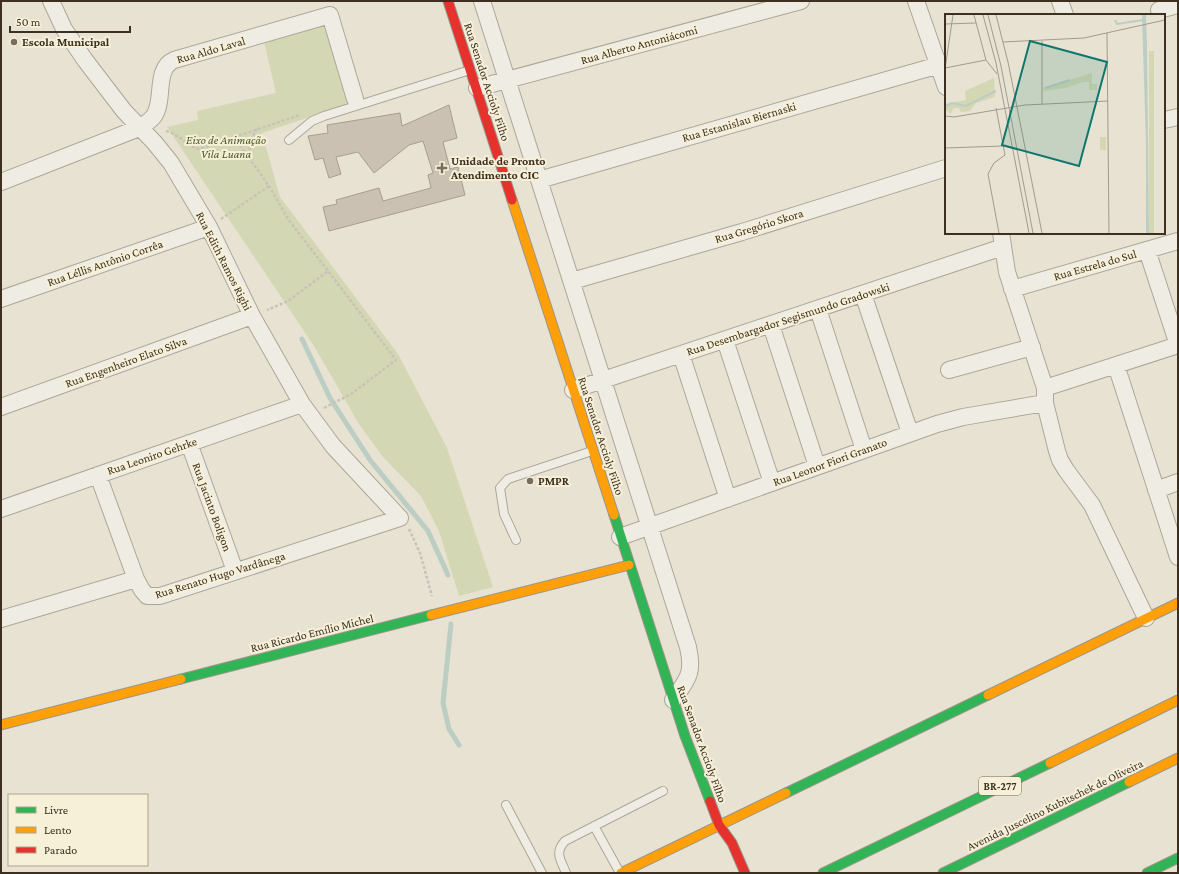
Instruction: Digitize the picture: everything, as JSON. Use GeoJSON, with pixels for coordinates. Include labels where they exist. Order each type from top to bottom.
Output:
{"type":"FeatureCollection","features":[{"type":"Feature","properties":{"kind":"main road","name":"Rua Senador Accioly Filho"},"geometry":{"type":"LineString","coordinates":[[448,1],[685,736],[720,825],[732,843],[745,873]]}},
{"type":"Feature","properties":{"kind":"main road","name":"Rua Ricardo Emílio Michel"},"geometry":{"type":"LineString","coordinates":[[1,725],[629,565]]}},
{"type":"Feature","properties":{"kind":"main road"},"geometry":{"type":"LineString","coordinates":[[620,873],[1178,603]]}},
{"type":"Feature","properties":{"kind":"main road","name":"BR-277"},"geometry":{"type":"LineString","coordinates":[[823,873],[1178,700]]}},
{"type":"Feature","properties":{"kind":"main road","name":"Avenida Juscelino Kubitschek de Oliveira"},"geometry":{"type":"LineString","coordinates":[[944,873],[1178,758]]}},
{"type":"Feature","properties":{"kind":"main road"},"geometry":{"type":"LineString","coordinates":[[1147,873],[1178,858]]}},
{"type":"Feature","properties":{"kind":"street","name":"Rua Edith Ramos Righi"},"geometry":{"type":"LineString","coordinates":[[51,1],[64,29],[75,47],[120,106],[139,128],[154,142],[171,163],[209,227],[252,316],[306,410],[333,446],[400,518]]}},
{"type":"Feature","properties":{"kind":"street"},"geometry":{"type":"LineString","coordinates":[[482,1],[688,647],[691,660],[691,670],[686,682],[673,700]]}},
{"type":"Feature","properties":{"kind":"street","name":"Rua Alberto Antoniácomi"},"geometry":{"type":"LineString","coordinates":[[476,88],[801,1]]}},
{"type":"Feature","properties":{"kind":"street"},"geometry":{"type":"LineString","coordinates":[[916,1],[942,64],[945,81]]}},
{"type":"Feature","properties":{"kind":"street"},"geometry":{"type":"LineString","coordinates":[[1060,1],[1065,14]]}},
{"type":"Feature","properties":{"kind":"street"},"geometry":{"type":"LineString","coordinates":[[1159,10],[1178,5]]}},
{"type":"Feature","properties":{"kind":"street","name":"Rua Aldo Laval"},"geometry":{"type":"LineString","coordinates":[[1,182],[139,128],[154,117],[158,108],[163,75],[168,62],[330,15],[355,99]]}},
{"type":"Feature","properties":{"kind":"street","name":"Rua Estanislau Biernaski"},"geometry":{"type":"LineString","coordinates":[[539,180],[942,64]]}},
{"type":"Feature","properties":{"kind":"street"},"geometry":{"type":"LineString","coordinates":[[1165,120],[1178,117]]}},
{"type":"Feature","properties":{"kind":"street","name":"Rua Gregório Skora"},"geometry":{"type":"LineString","coordinates":[[572,281],[748,230],[945,168]]}},
{"type":"Feature","properties":{"kind":"street","name":"Rua Léllis Antônio Corrêa"},"geometry":{"type":"LineString","coordinates":[[1,299],[209,227]]}},
{"type":"Feature","properties":{"kind":"street"},"geometry":{"type":"LineString","coordinates":[[1002,240],[1007,272],[1032,347],[1060,460],[1092,505],[1146,618]]}},
{"type":"Feature","properties":{"kind":"street","name":"Rua Desembargador Segismundo Gradowski"},"geometry":{"type":"LineString","coordinates":[[573,390],[863,294],[1002,240]]}},
{"type":"Feature","properties":{"kind":"street","name":"Rua Estrela do Sul"},"geometry":{"type":"LineString","coordinates":[[1012,289],[1178,241]]}},
{"type":"Feature","properties":{"kind":"street"},"geometry":{"type":"LineString","coordinates":[[1148,250],[1178,345]]}},
{"type":"Feature","properties":{"kind":"street"},"geometry":{"type":"LineString","coordinates":[[863,294],[910,433]]}},
{"type":"Feature","properties":{"kind":"street"},"geometry":{"type":"LineString","coordinates":[[818,309],[864,450]]}},
{"type":"Feature","properties":{"kind":"street","name":"Rua Engenheiro Elato Silva"},"geometry":{"type":"LineString","coordinates":[[1,407],[252,316]]}},
{"type":"Feature","properties":{"kind":"street"},"geometry":{"type":"LineString","coordinates":[[771,325],[817,466]]}},
{"type":"Feature","properties":{"kind":"street"},"geometry":{"type":"LineString","coordinates":[[726,340],[772,483]]}},
{"type":"Feature","properties":{"kind":"street","name":"Rua Leonor Fiori Granato"},"geometry":{"type":"LineString","coordinates":[[620,537],[910,433],[951,420],[1045,396],[1116,365],[1178,345]]}},
{"type":"Feature","properties":{"kind":"street"},"geometry":{"type":"LineString","coordinates":[[949,370],[1032,347]]}},
{"type":"Feature","properties":{"kind":"street"},"geometry":{"type":"LineString","coordinates":[[681,354],[728,498]]}},
{"type":"Feature","properties":{"kind":"street"},"geometry":{"type":"LineString","coordinates":[[1116,365],[1178,557]]}},
{"type":"Feature","properties":{"kind":"street","name":"Rua Leoniro Gehrke"},"geometry":{"type":"LineString","coordinates":[[1,509],[189,443],[306,410]]}},
{"type":"Feature","properties":{"kind":"street","name":"Rua Jacinto Boligon"},"geometry":{"type":"LineString","coordinates":[[189,443],[235,572]]}},
{"type":"Feature","properties":{"kind":"street","name":"Rua Renato Hugo Vardânega"},"geometry":{"type":"LineString","coordinates":[[98,475],[136,579],[147,596],[154,597],[400,518]]}},
{"type":"Feature","properties":{"kind":"street"},"geometry":{"type":"LineString","coordinates":[[1156,490],[1178,482]]}},
{"type":"Feature","properties":{"kind":"street"},"geometry":{"type":"LineString","coordinates":[[1,619],[136,579]]}},
{"type":"Feature","properties":{"kind":"lane"},"geometry":{"type":"LineString","coordinates":[[289,140],[312,121],[324,116],[471,70]]}},
{"type":"Feature","properties":{"kind":"lane"},"geometry":{"type":"LineString","coordinates":[[516,540],[504,514],[500,488],[508,479],[593,451]]}},
{"type":"Feature","properties":{"kind":"lane"},"geometry":{"type":"LineString","coordinates":[[566,873],[558,854],[560,846],[565,841],[663,791]]}},
{"type":"Feature","properties":{"kind":"lane"},"geometry":{"type":"LineString","coordinates":[[506,805],[542,873]]}},
{"type":"Feature","properties":{"kind":"lane"},"geometry":{"type":"LineString","coordinates":[[594,826],[620,873]]}},
{"type":"Feature","properties":{"kind":"path"},"geometry":{"type":"LineString","coordinates":[[252,163],[250,145],[257,129]]}},
{"type":"Feature","properties":{"kind":"path"},"geometry":{"type":"LineString","coordinates":[[234,137],[269,186],[288,219],[396,360],[351,394],[306,410]]}},
{"type":"Feature","properties":{"kind":"path"},"geometry":{"type":"LineString","coordinates":[[209,227],[269,186]]}},
{"type":"Feature","properties":{"kind":"path"},"geometry":{"type":"LineString","coordinates":[[252,316],[288,301],[328,270]]}},
{"type":"Feature","properties":{"kind":"path"},"geometry":{"type":"LineString","coordinates":[[400,518],[417,543],[437,614]]}},
{"type":"Feature","properties":{"kind":"green space","name":"Eixo de Animação Vila Luana"},"geometry":{"type":"Polygon","coordinates":[[[325,25],[348,104],[262,133],[280,197],[398,354],[447,448],[493,587],[459,596],[439,531],[421,496],[382,456],[359,424],[314,346],[167,127],[198,120],[197,111],[276,93],[264,41],[325,25]]]}},
{"type":"Feature","properties":{"kind":"building","name":"Unidade de Pronto Atendimento CIC"},"geometry":{"type":"Polygon","coordinates":[[[449,105],[457,138],[443,142],[450,169],[458,167],[465,195],[329,231],[323,207],[337,204],[336,200],[379,188],[383,201],[431,188],[428,175],[433,173],[423,141],[409,145],[374,173],[358,152],[336,157],[341,174],[329,178],[323,158],[315,160],[308,136],[328,133],[327,125],[400,113],[402,126],[449,105]]]}},
{"type":"Feature","properties":{"kind":"waterway"},"geometry":{"type":"LineString","coordinates":[[302,339],[330,398],[370,460],[428,531],[448,575]]}},
{"type":"Feature","properties":{"kind":"waterway"},"geometry":{"type":"LineString","coordinates":[[451,624],[443,703],[449,729],[459,745]]}},
{"type":"Feature","properties":{"kind":"traffic: fast"},"geometry":{"type":"LineString","coordinates":[[614,515],[685,736],[710,801]]}},
{"type":"Feature","properties":{"kind":"traffic: fast"},"geometry":{"type":"LineString","coordinates":[[181,679],[431,615]]}},
{"type":"Feature","properties":{"kind":"traffic: fast"},"geometry":{"type":"LineString","coordinates":[[786,793],[988,695]]}},
{"type":"Feature","properties":{"kind":"traffic: fast"},"geometry":{"type":"LineString","coordinates":[[823,873],[1050,763]]}},
{"type":"Feature","properties":{"kind":"traffic: fast"},"geometry":{"type":"LineString","coordinates":[[943,873],[1129,782]]}},
{"type":"Feature","properties":{"kind":"traffic: fast"},"geometry":{"type":"LineString","coordinates":[[1147,873],[1178,858]]}},
{"type":"Feature","properties":{"kind":"traffic: slow"},"geometry":{"type":"LineString","coordinates":[[512,200],[614,515]]}},
{"type":"Feature","properties":{"kind":"traffic: slow"},"geometry":{"type":"LineString","coordinates":[[431,615],[629,565]]}},
{"type":"Feature","properties":{"kind":"traffic: slow"},"geometry":{"type":"LineString","coordinates":[[988,695],[1178,603]]}},
{"type":"Feature","properties":{"kind":"traffic: slow"},"geometry":{"type":"LineString","coordinates":[[1,725],[181,679]]}},
{"type":"Feature","properties":{"kind":"traffic: slow"},"geometry":{"type":"LineString","coordinates":[[1050,763],[1178,700]]}},
{"type":"Feature","properties":{"kind":"traffic: slow"},"geometry":{"type":"LineString","coordinates":[[1129,782],[1178,758]]}},
{"type":"Feature","properties":{"kind":"traffic: slow"},"geometry":{"type":"LineString","coordinates":[[621,873],[786,793]]}},
{"type":"Feature","properties":{"kind":"traffic: jam"},"geometry":{"type":"LineString","coordinates":[[448,1],[512,200]]}},
{"type":"Feature","properties":{"kind":"traffic: jam"},"geometry":{"type":"LineString","coordinates":[[710,801],[719,825],[732,843],[745,873]]}},
{"type":"Feature","properties":{"kind":"place","name":"Escola Municipal"},"geometry":{"type":"Point","coordinates":[14,42]}},
{"type":"Feature","properties":{"kind":"place","name":"Unidade de Pronto Atendimento CIC"},"geometry":{"type":"Point","coordinates":[442,168]}},
{"type":"Feature","properties":{"kind":"place","name":"PMPR"},"geometry":{"type":"Point","coordinates":[530,481]}}]}
